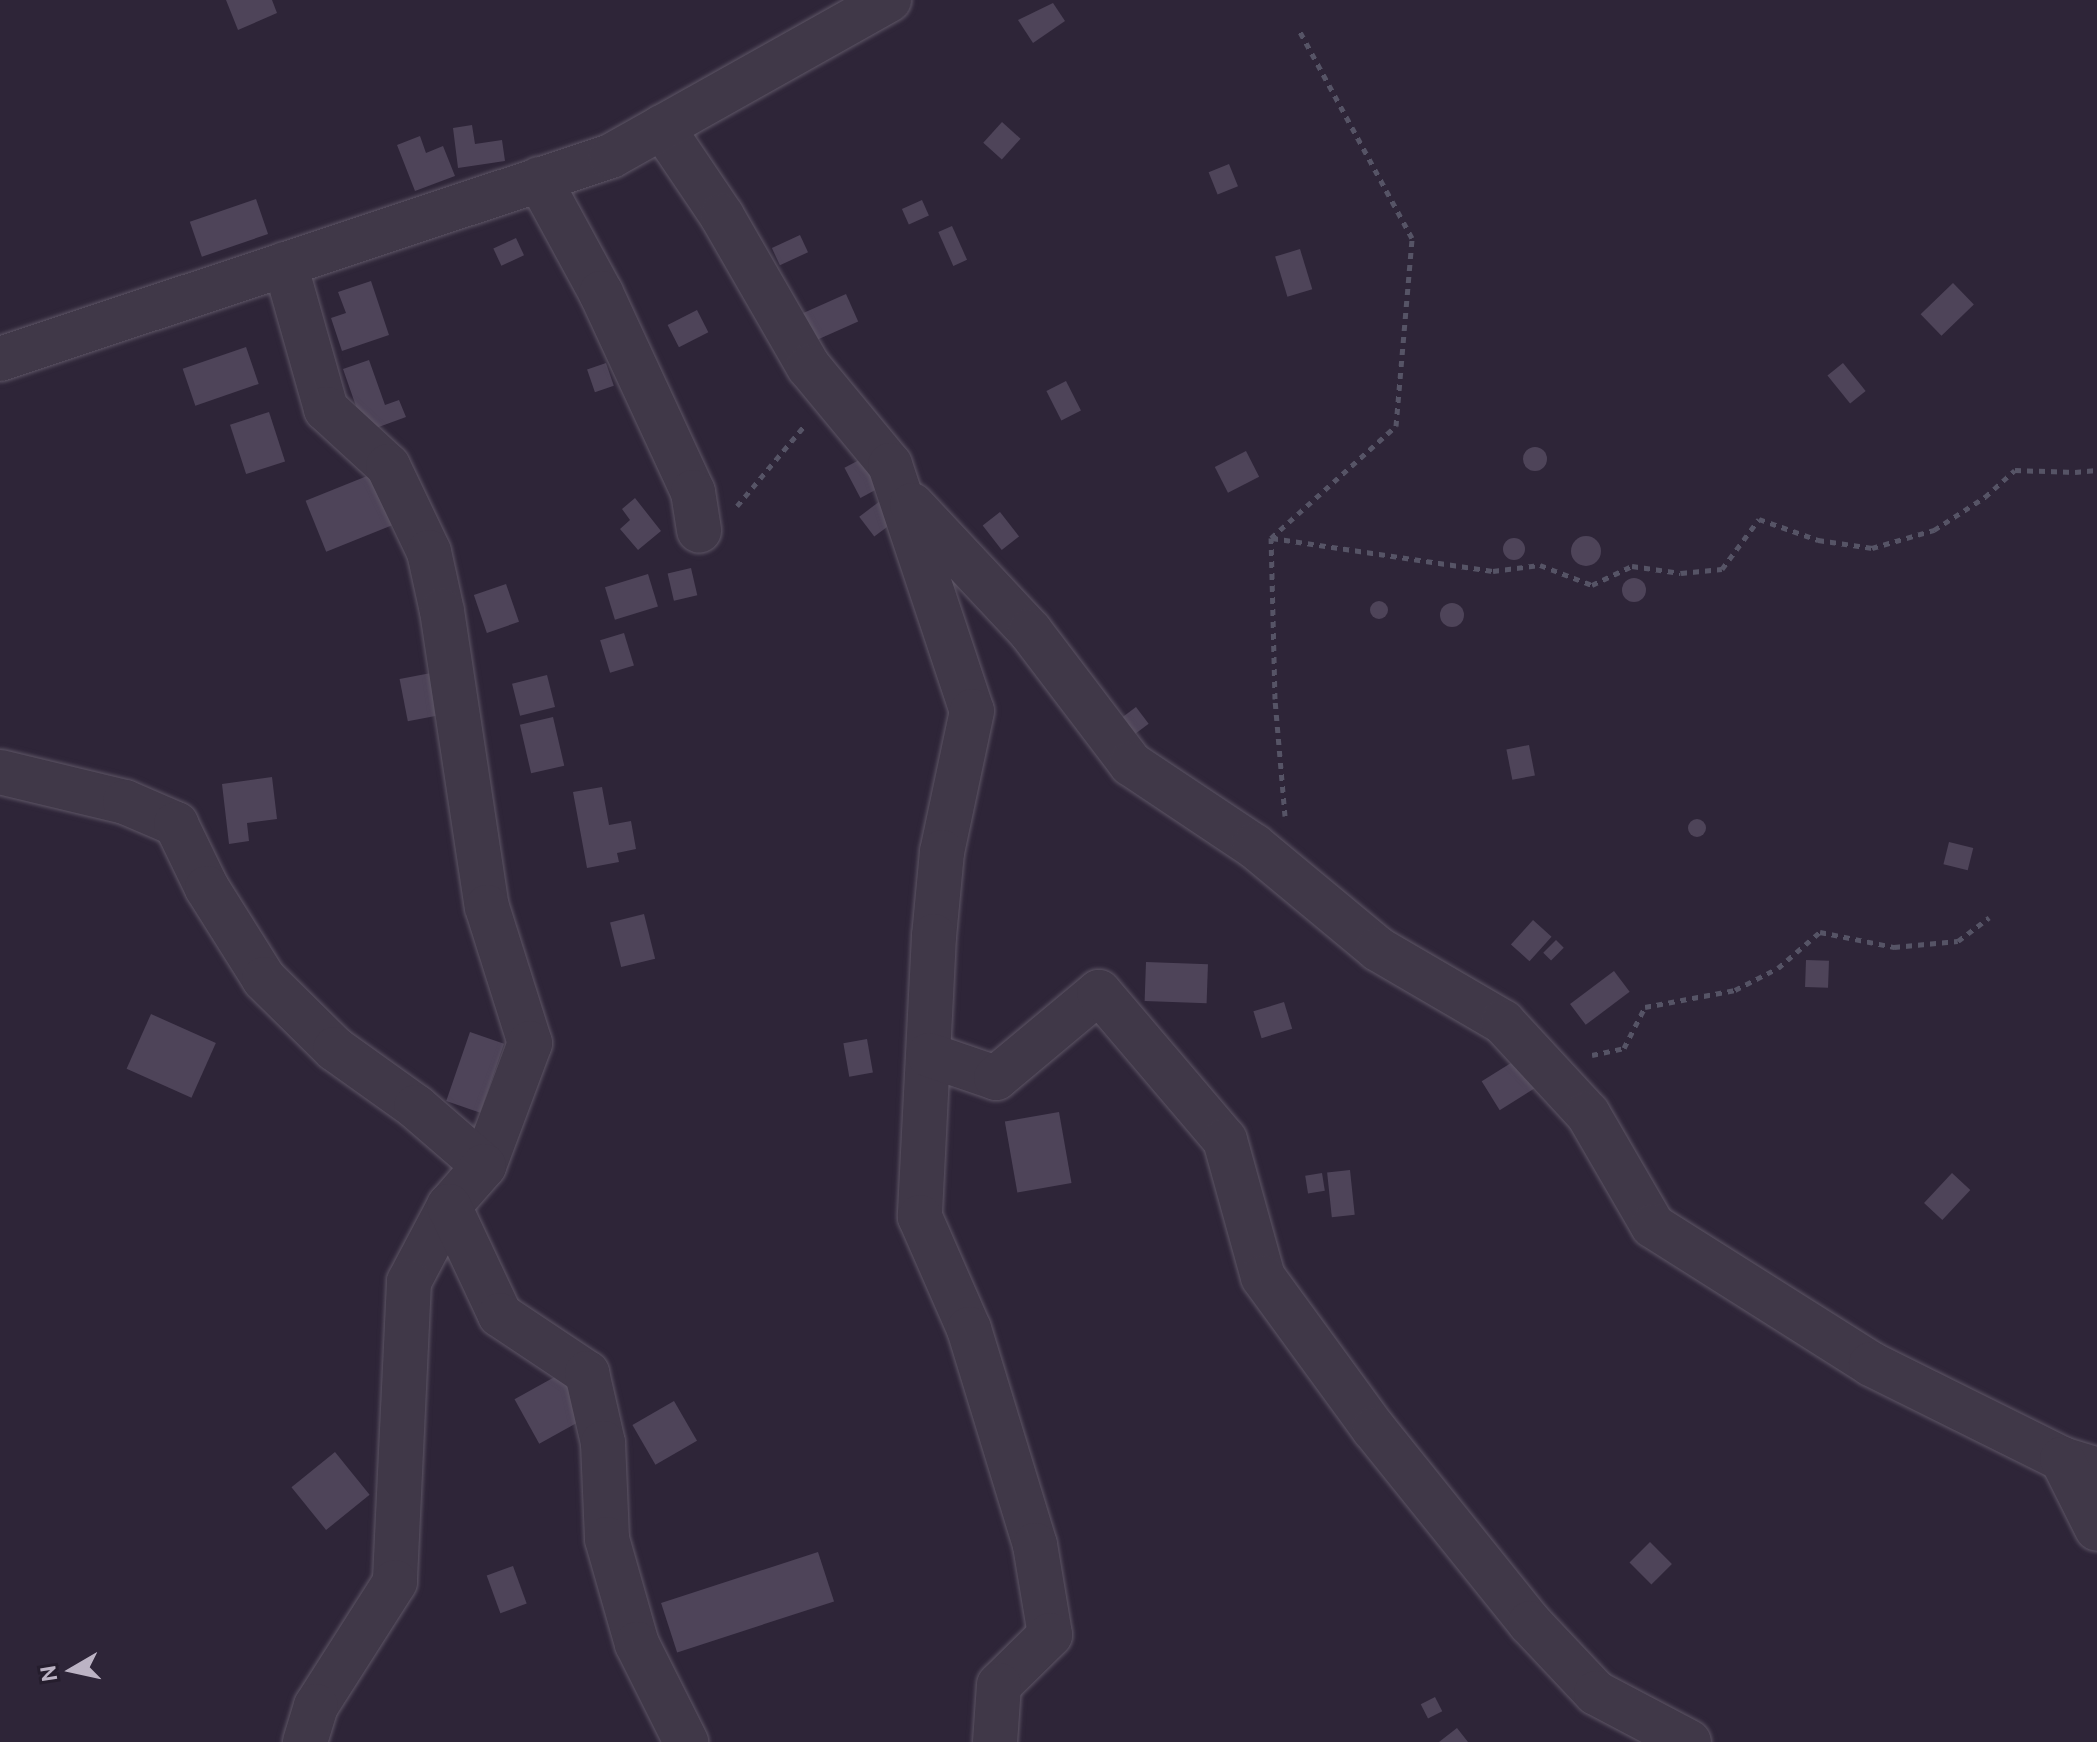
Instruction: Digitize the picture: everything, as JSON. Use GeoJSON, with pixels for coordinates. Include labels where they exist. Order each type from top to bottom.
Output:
{"type":"FeatureCollection","features":[{"type":"Feature","properties":{"kind":"street"},"geometry":{"type":"LineString","coordinates":[[0,359],[611,156],[889,0]]}},
{"type":"Feature","properties":{"kind":"street"},"geometry":{"type":"LineString","coordinates":[[662,127],[722,216],[809,367],[890,465],[972,711],[942,852],[920,1217],[969,1329],[1035,1545],[1050,1635],[999,1685],[995,1742]]}},
{"type":"Feature","properties":{"kind":"street"},"geometry":{"type":"LineString","coordinates":[[539,179],[601,293],[693,492],[699,531]]}},
{"type":"Feature","properties":{"kind":"street"},"geometry":{"type":"LineString","coordinates":[[285,264],[326,409],[388,466],[429,552],[442,611],[487,907],[530,1043],[484,1166],[449,1206],[409,1282],[395,1582],[316,1706],[305,1742]]}},
{"type":"Feature","properties":{"kind":"street"},"geometry":{"type":"LineString","coordinates":[[899,492],[1030,631],[1131,764],[1268,857],[1378,949],[1503,1022],[1588,1114],[1653,1226],[1871,1364],[2079,1465],[2097,1529]]}},
{"type":"Feature","properties":{"kind":"street"},"geometry":{"type":"LineString","coordinates":[[0,772],[125,802],[176,824],[207,888],[264,979],[335,1049],[416,1107],[484,1166]]}},
{"type":"Feature","properties":{"kind":"street"},"geometry":{"type":"LineString","coordinates":[[929,1055],[996,1078],[1099,992],[1225,1140],[1263,1277],[1374,1429],[1530,1623],[1596,1693],[1689,1742]]}},
{"type":"Feature","properties":{"kind":"street"},"geometry":{"type":"LineString","coordinates":[[449,1206],[500,1315],[587,1373],[603,1443],[607,1539],[637,1644],[686,1742]]}},
{"type":"Feature","properties":{"kind":"path"},"geometry":{"type":"LineString","coordinates":[[1268,857],[1287,832],[1275,699],[1271,538],[1396,426],[1412,238],[1299,30]]}},
{"type":"Feature","properties":{"kind":"path"},"geometry":{"type":"LineString","coordinates":[[699,531],[716,530],[767,474],[830,393]]}},
{"type":"Feature","properties":{"kind":"path"},"geometry":{"type":"LineString","coordinates":[[1271,538],[1493,571],[1540,565],[1592,585],[1632,566],[1681,573],[1722,569],[1759,519],[1818,540],[1872,548],[1934,530],[1985,497],[2015,470],[2097,470]]}},
{"type":"Feature","properties":{"kind":"path"},"geometry":{"type":"LineString","coordinates":[[1544,1066],[1624,1048],[1645,1007],[1735,990],[1778,968],[1820,932],[1894,947],[1907,946],[1958,941],[1989,918]]}},
{"type":"Feature","properties":{"kind":"building"},"geometry":{"type":"Polygon","coordinates":[[[226,0],[272,0],[277,13],[238,30],[226,0]]]}},
{"type":"Feature","properties":{"kind":"building"},"geometry":{"type":"Polygon","coordinates":[[[1053,3],[1065,21],[1033,43],[1018,20],[1053,3]]]}},
{"type":"Feature","properties":{"kind":"building"},"geometry":{"type":"Polygon","coordinates":[[[1002,122],[1021,139],[1002,160],[983,143],[1002,122]]]}},
{"type":"Feature","properties":{"kind":"building"},"geometry":{"type":"Polygon","coordinates":[[[472,125],[475,144],[502,140],[505,161],[458,168],[453,128],[472,125]]]}},
{"type":"Feature","properties":{"kind":"building"},"geometry":{"type":"Polygon","coordinates":[[[420,136],[426,153],[443,146],[455,176],[415,191],[397,145],[420,136]]]}},
{"type":"Feature","properties":{"kind":"building"},"geometry":{"type":"Polygon","coordinates":[[[1229,164],[1238,186],[1218,194],[1209,172],[1229,164]]]}},
{"type":"Feature","properties":{"kind":"building"},"geometry":{"type":"Polygon","coordinates":[[[256,199],[268,234],[202,257],[190,222],[256,199]]]}},
{"type":"Feature","properties":{"kind":"building"},"geometry":{"type":"Polygon","coordinates":[[[922,200],[929,216],[909,224],[902,209],[922,200]]]}},
{"type":"Feature","properties":{"kind":"building"},"geometry":{"type":"Polygon","coordinates":[[[952,226],[967,260],[953,266],[938,232],[952,226]]]}},
{"type":"Feature","properties":{"kind":"building"},"geometry":{"type":"Polygon","coordinates":[[[800,235],[808,252],[780,265],[772,248],[800,235]]]}},
{"type":"Feature","properties":{"kind":"building"},"geometry":{"type":"Polygon","coordinates":[[[516,238],[524,255],[501,266],[493,249],[516,238]]]}},
{"type":"Feature","properties":{"kind":"building"},"geometry":{"type":"Polygon","coordinates":[[[1300,249],[1312,289],[1287,297],[1275,257],[1300,249]]]}},
{"type":"Feature","properties":{"kind":"building"},"geometry":{"type":"Polygon","coordinates":[[[371,281],[389,335],[342,351],[331,318],[346,313],[338,292],[371,281]]]}},
{"type":"Feature","properties":{"kind":"building"},"geometry":{"type":"Polygon","coordinates":[[[1953,283],[1974,305],[1941,336],[1921,314],[1953,283]]]}},
{"type":"Feature","properties":{"kind":"building"},"geometry":{"type":"Polygon","coordinates":[[[846,294],[858,321],[812,342],[799,315],[846,294]]]}},
{"type":"Feature","properties":{"kind":"building"},"geometry":{"type":"Polygon","coordinates":[[[697,310],[708,332],[679,347],[668,325],[697,310]]]}},
{"type":"Feature","properties":{"kind":"building"},"geometry":{"type":"Polygon","coordinates":[[[246,347],[259,384],[195,406],[183,369],[246,347]]]}},
{"type":"Feature","properties":{"kind":"building"},"geometry":{"type":"Polygon","coordinates":[[[369,360],[385,405],[399,400],[406,417],[365,432],[343,369],[369,360]]]}},
{"type":"Feature","properties":{"kind":"building"},"geometry":{"type":"Polygon","coordinates":[[[606,363],[614,386],[595,392],[587,370],[606,363]]]}},
{"type":"Feature","properties":{"kind":"building"},"geometry":{"type":"Polygon","coordinates":[[[1843,363],[1866,391],[1850,404],[1827,376],[1843,363]]]}},
{"type":"Feature","properties":{"kind":"building"},"geometry":{"type":"Polygon","coordinates":[[[1066,381],[1081,410],[1061,420],[1046,391],[1066,381]]]}},
{"type":"Feature","properties":{"kind":"building"},"geometry":{"type":"Polygon","coordinates":[[[269,412],[285,461],[246,474],[230,425],[269,412]]]}},
{"type":"Feature","properties":{"kind":"building"},"geometry":{"type":"Polygon","coordinates":[[[1535,447],[1546,454],[1547,459],[1540,470],[1535,471],[1524,464],[1523,459],[1530,448],[1535,447]]]}},
{"type":"Feature","properties":{"kind":"building"},"geometry":{"type":"Polygon","coordinates":[[[1246,451],[1259,477],[1228,493],[1215,467],[1246,451]]]}},
{"type":"Feature","properties":{"kind":"building"},"geometry":{"type":"Polygon","coordinates":[[[863,458],[879,488],[860,498],[844,468],[863,458]]]}},
{"type":"Feature","properties":{"kind":"building"},"geometry":{"type":"Polygon","coordinates":[[[377,472],[398,523],[326,552],[306,501],[377,472]]]}},
{"type":"Feature","properties":{"kind":"building"},"geometry":{"type":"Polygon","coordinates":[[[635,498],[661,531],[638,550],[620,529],[630,520],[622,509],[635,498]]]}},
{"type":"Feature","properties":{"kind":"building"},"geometry":{"type":"Polygon","coordinates":[[[884,498],[899,518],[874,537],[859,517],[884,498]]]}},
{"type":"Feature","properties":{"kind":"building"},"geometry":{"type":"Polygon","coordinates":[[[1000,512],[1019,536],[1002,550],[983,526],[1000,512]]]}},
{"type":"Feature","properties":{"kind":"building"},"geometry":{"type":"Polygon","coordinates":[[[1586,536],[1597,540],[1601,551],[1597,562],[1586,566],[1575,562],[1571,551],[1575,540],[1586,536]]]}},
{"type":"Feature","properties":{"kind":"building"},"geometry":{"type":"Polygon","coordinates":[[[1514,538],[1522,541],[1525,549],[1522,557],[1514,560],[1506,557],[1503,549],[1506,541],[1514,538]]]}},
{"type":"Feature","properties":{"kind":"building"},"geometry":{"type":"Polygon","coordinates":[[[691,568],[697,595],[674,601],[668,573],[691,568]]]}},
{"type":"Feature","properties":{"kind":"building"},"geometry":{"type":"Polygon","coordinates":[[[648,574],[658,607],[615,620],[605,587],[648,574]]]}},
{"type":"Feature","properties":{"kind":"building"},"geometry":{"type":"Polygon","coordinates":[[[1634,578],[1642,582],[1646,590],[1642,598],[1634,602],[1626,598],[1622,590],[1626,582],[1634,578]]]}},
{"type":"Feature","properties":{"kind":"building"},"geometry":{"type":"Polygon","coordinates":[[[506,584],[519,622],[487,633],[474,595],[506,584]]]}},
{"type":"Feature","properties":{"kind":"building"},"geometry":{"type":"Polygon","coordinates":[[[1379,601],[1388,610],[1379,619],[1370,610],[1379,601]]]}},
{"type":"Feature","properties":{"kind":"building"},"geometry":{"type":"Polygon","coordinates":[[[1452,603],[1463,610],[1464,615],[1457,626],[1452,627],[1441,620],[1440,615],[1447,604],[1452,603]]]}},
{"type":"Feature","properties":{"kind":"building"},"geometry":{"type":"Polygon","coordinates":[[[624,633],[634,666],[610,673],[600,640],[624,633]]]}},
{"type":"Feature","properties":{"kind":"building"},"geometry":{"type":"Polygon","coordinates":[[[431,673],[439,715],[408,721],[400,679],[431,673]]]}},
{"type":"Feature","properties":{"kind":"building"},"geometry":{"type":"Polygon","coordinates":[[[547,675],[555,707],[520,716],[512,684],[547,675]]]}},
{"type":"Feature","properties":{"kind":"building"},"geometry":{"type":"Polygon","coordinates":[[[1136,707],[1149,724],[1129,739],[1116,722],[1136,707]]]}},
{"type":"Feature","properties":{"kind":"building"},"geometry":{"type":"Polygon","coordinates":[[[553,717],[564,766],[531,773],[520,725],[553,717]]]}},
{"type":"Feature","properties":{"kind":"building"},"geometry":{"type":"Polygon","coordinates":[[[1529,745],[1535,775],[1512,780],[1506,749],[1529,745]]]}},
{"type":"Feature","properties":{"kind":"building"},"geometry":{"type":"Polygon","coordinates":[[[272,777],[277,819],[247,823],[249,841],[229,844],[222,784],[272,777]]]}},
{"type":"Feature","properties":{"kind":"building"},"geometry":{"type":"Polygon","coordinates":[[[602,787],[609,825],[631,821],[636,849],[617,853],[619,862],[587,868],[573,792],[602,787]]]}},
{"type":"Feature","properties":{"kind":"building"},"geometry":{"type":"Polygon","coordinates":[[[1697,819],[1706,828],[1697,837],[1688,828],[1697,819]]]}},
{"type":"Feature","properties":{"kind":"building"},"geometry":{"type":"Polygon","coordinates":[[[1949,842],[1973,848],[1968,870],[1943,864],[1949,842]]]}},
{"type":"Feature","properties":{"kind":"building"},"geometry":{"type":"Polygon","coordinates":[[[644,914],[655,959],[621,967],[610,922],[644,914]]]}},
{"type":"Feature","properties":{"kind":"building"},"geometry":{"type":"Polygon","coordinates":[[[1533,920],[1552,937],[1529,961],[1511,945],[1533,920]]]}},
{"type":"Feature","properties":{"kind":"building"},"geometry":{"type":"Polygon","coordinates":[[[1556,940],[1564,948],[1551,961],[1543,953],[1556,940]]]}},
{"type":"Feature","properties":{"kind":"building"},"geometry":{"type":"Polygon","coordinates":[[[1806,960],[1829,961],[1828,988],[1805,987],[1806,960]]]}},
{"type":"Feature","properties":{"kind":"building"},"geometry":{"type":"Polygon","coordinates":[[[1146,962],[1208,964],[1207,1003],[1145,1001],[1146,962]]]}},
{"type":"Feature","properties":{"kind":"building"},"geometry":{"type":"Polygon","coordinates":[[[1614,971],[1630,992],[1586,1025],[1570,1004],[1614,971]]]}},
{"type":"Feature","properties":{"kind":"building"},"geometry":{"type":"Polygon","coordinates":[[[1284,1002],[1292,1029],[1262,1038],[1253,1011],[1284,1002]]]}},
{"type":"Feature","properties":{"kind":"building"},"geometry":{"type":"Polygon","coordinates":[[[151,1014],[216,1043],[191,1098],[127,1069],[151,1014]]]}},
{"type":"Feature","properties":{"kind":"building"},"geometry":{"type":"Polygon","coordinates":[[[470,1032],[504,1044],[480,1113],[446,1101],[470,1032]]]}},
{"type":"Feature","properties":{"kind":"building"},"geometry":{"type":"Polygon","coordinates":[[[867,1039],[873,1072],[849,1077],[843,1043],[867,1039]]]}},
{"type":"Feature","properties":{"kind":"building"},"geometry":{"type":"Polygon","coordinates":[[[1519,1058],[1537,1087],[1500,1110],[1482,1081],[1519,1058]]]}},
{"type":"Feature","properties":{"kind":"building"},"geometry":{"type":"Polygon","coordinates":[[[1059,1112],[1072,1183],[1017,1192],[1005,1122],[1059,1112]]]}},
{"type":"Feature","properties":{"kind":"building"},"geometry":{"type":"Polygon","coordinates":[[[1350,1170],[1355,1215],[1332,1217],[1327,1172],[1350,1170]]]}},
{"type":"Feature","properties":{"kind":"building"},"geometry":{"type":"Polygon","coordinates":[[[1322,1173],[1325,1191],[1308,1193],[1305,1176],[1322,1173]]]}},
{"type":"Feature","properties":{"kind":"building"},"geometry":{"type":"Polygon","coordinates":[[[1952,1173],[1970,1190],[1942,1220],[1924,1203],[1952,1173]]]}},
{"type":"Feature","properties":{"kind":"building"},"geometry":{"type":"Polygon","coordinates":[[[560,1374],[585,1419],[539,1444],[515,1399],[560,1374]]]}},
{"type":"Feature","properties":{"kind":"building"},"geometry":{"type":"Polygon","coordinates":[[[674,1401],[697,1441],[655,1465],[632,1425],[674,1401]]]}},
{"type":"Feature","properties":{"kind":"building"},"geometry":{"type":"Polygon","coordinates":[[[335,1452],[370,1495],[326,1530],[291,1487],[335,1452]]]}},
{"type":"Feature","properties":{"kind":"building"},"geometry":{"type":"Polygon","coordinates":[[[1650,1542],[1672,1564],[1651,1584],[1629,1563],[1650,1542]]]}},
{"type":"Feature","properties":{"kind":"building"},"geometry":{"type":"Polygon","coordinates":[[[818,1552],[834,1601],[677,1652],[661,1603],[818,1552]]]}},
{"type":"Feature","properties":{"kind":"building"},"geometry":{"type":"Polygon","coordinates":[[[513,1566],[527,1604],[500,1613],[487,1576],[513,1566]]]}},
{"type":"Feature","properties":{"kind":"building"},"geometry":{"type":"Polygon","coordinates":[[[1435,1697],[1442,1711],[1428,1719],[1421,1704],[1435,1697]]]}},
{"type":"Feature","properties":{"kind":"building"},"geometry":{"type":"Polygon","coordinates":[[[1457,1728],[1468,1742],[1439,1742],[1457,1728]]]}}]}
